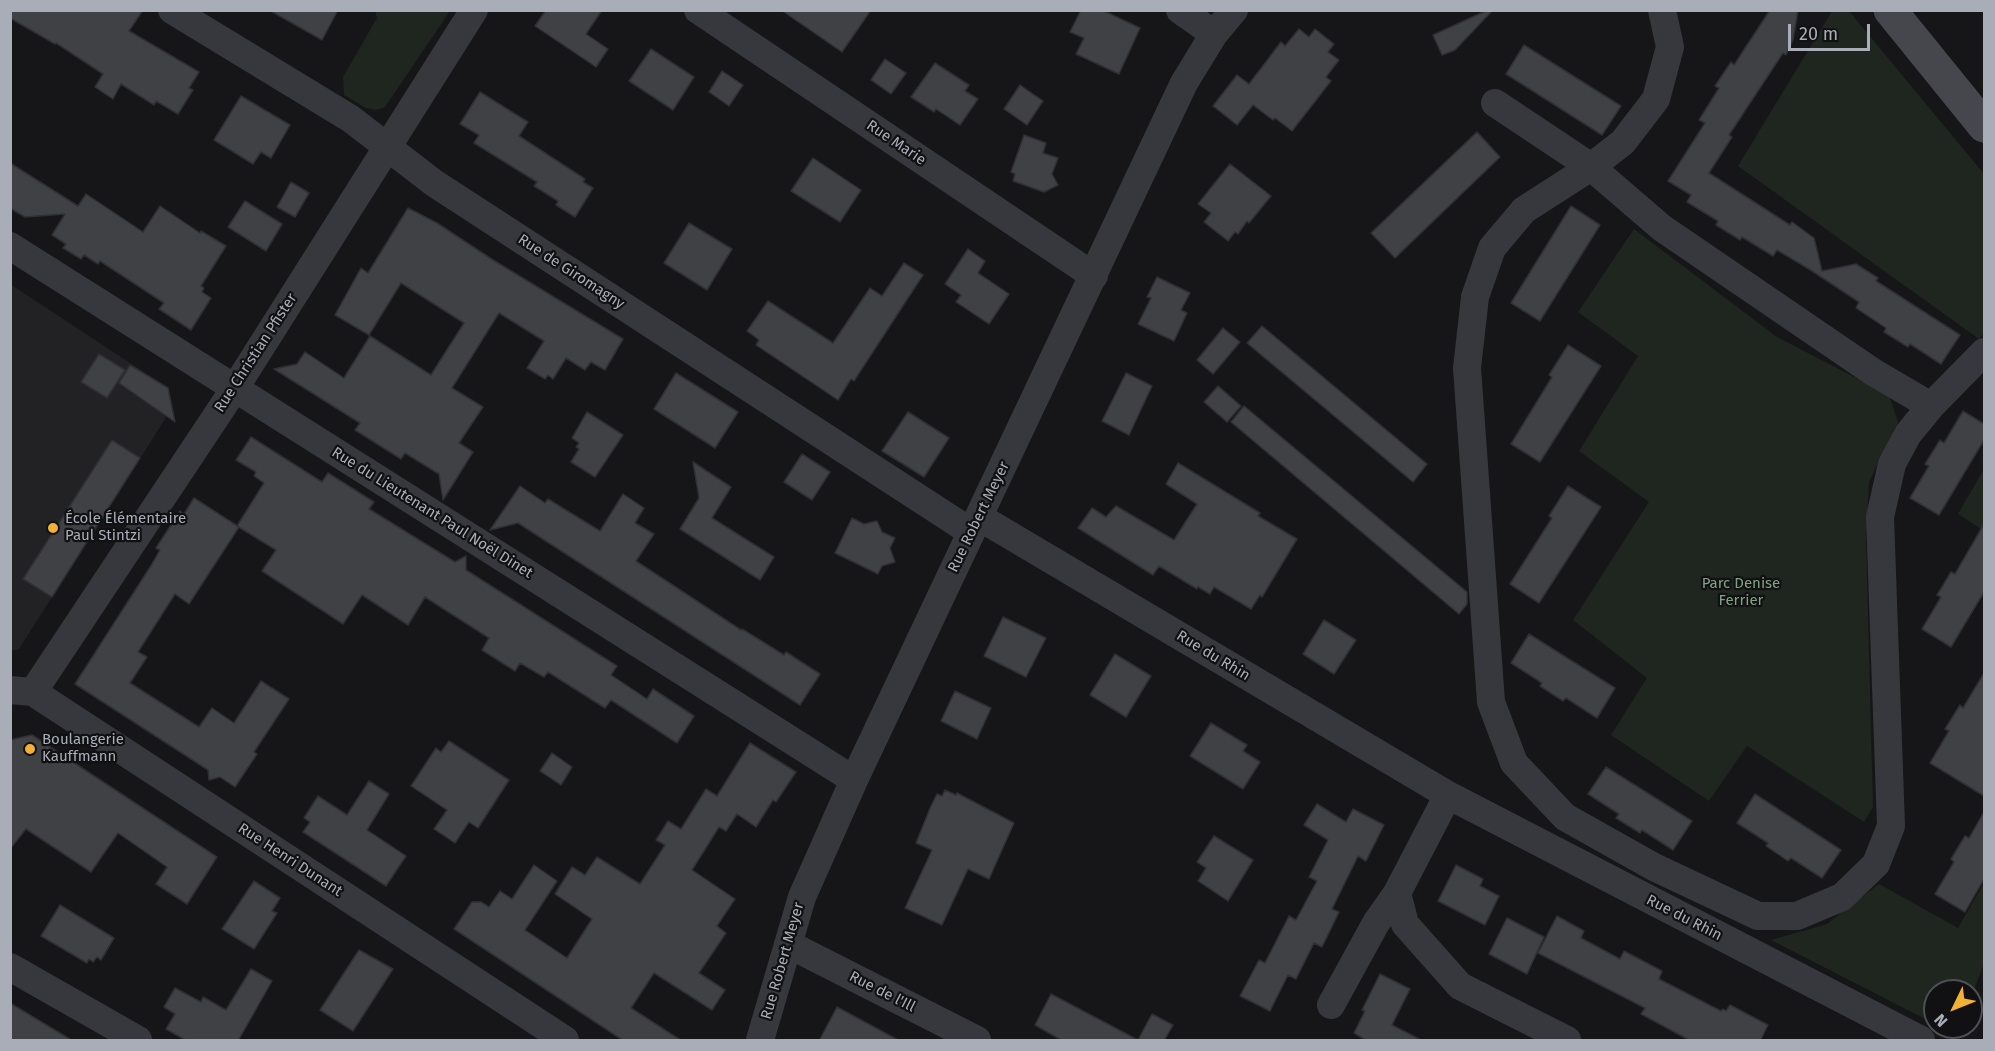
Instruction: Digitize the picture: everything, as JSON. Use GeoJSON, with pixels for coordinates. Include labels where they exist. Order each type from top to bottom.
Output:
{"type":"FeatureCollection","features":[{"type":"Feature","properties":{"kind":"main road"},"geometry":{"type":"LineString","coordinates":[[1890,10],[1984,126]]}},
{"type":"Feature","properties":{"kind":"street","name":"Rue de Giromagny"},"geometry":{"type":"LineString","coordinates":[[172,10],[351,119],[434,183],[975,524]]}},
{"type":"Feature","properties":{"kind":"street","name":"Rue Christian Pfister"},"geometry":{"type":"LineString","coordinates":[[22,691],[235,388],[474,10]]}},
{"type":"Feature","properties":{"kind":"street","name":"Rue Marie"},"geometry":{"type":"LineString","coordinates":[[699,10],[1094,276]]}},
{"type":"Feature","properties":{"kind":"street"},"geometry":{"type":"LineString","coordinates":[[1180,10],[1214,34]]}},
{"type":"Feature","properties":{"kind":"street","name":"Rue Robert Meyer"},"geometry":{"type":"LineString","coordinates":[[760,1041],[802,897],[854,780],[1184,83],[1214,34],[1234,10]]}},
{"type":"Feature","properties":{"kind":"street"},"geometry":{"type":"LineString","coordinates":[[1662,10],[1670,47],[1656,99],[1623,142],[1592,167],[1524,210],[1492,248],[1475,297],[1467,368],[1491,702],[1514,762],[1565,817],[1654,867],[1758,915],[1797,916],[1842,897],[1876,864],[1891,826],[1880,517],[1892,464],[1908,434],[1930,406],[1984,352]]}},
{"type":"Feature","properties":{"kind":"street"},"geometry":{"type":"LineString","coordinates":[[1495,103],[1592,167],[1662,228],[1873,372],[1930,406]]}},
{"type":"Feature","properties":{"kind":"street","name":"Rue du Lieutenant Paul Noël Dinet"},"geometry":{"type":"LineString","coordinates":[[10,246],[854,780]]}},
{"type":"Feature","properties":{"kind":"street","name":"Rue du Rhin"},"geometry":{"type":"LineString","coordinates":[[975,524],[1448,795],[1921,1041]]}},
{"type":"Feature","properties":{"kind":"street","name":"Rue Henri Dunant"},"geometry":{"type":"LineString","coordinates":[[22,691],[565,1041]]}},
{"type":"Feature","properties":{"kind":"street"},"geometry":{"type":"LineString","coordinates":[[1331,1005],[1376,923],[1397,893],[1448,795]]}},
{"type":"Feature","properties":{"kind":"street"},"geometry":{"type":"LineString","coordinates":[[1397,893],[1405,924],[1460,986],[1567,1041]]}},
{"type":"Feature","properties":{"kind":"street","name":"Rue de l'Ill"},"geometry":{"type":"LineString","coordinates":[[788,944],[977,1041]]}},
{"type":"Feature","properties":{"kind":"street"},"geometry":{"type":"LineString","coordinates":[[10,967],[138,1041]]}},
{"type":"Feature","properties":{"kind":"shaded area","name":"École Élémentaire Paul Stintzi"},"geometry":{"type":"Polygon","coordinates":[[[10,284],[168,388],[172,408],[19,649],[11,651],[10,284]]]}},
{"type":"Feature","properties":{"kind":"green space"},"geometry":{"type":"Polygon","coordinates":[[[375,11],[450,11],[385,107],[376,110],[366,108],[344,95],[343,77],[377,18],[375,11]]]}},
{"type":"Feature","properties":{"kind":"green space"},"geometry":{"type":"Polygon","coordinates":[[[1832,11],[1849,11],[1984,174],[1984,333],[1979,339],[1738,166],[1832,11]]]}},
{"type":"Feature","properties":{"kind":"green space","name":"Parc Denise Ferrier"},"geometry":{"type":"Polygon","coordinates":[[[1634,229],[1777,337],[1889,395],[1898,422],[1869,482],[1866,540],[1873,807],[1864,822],[1747,746],[1709,801],[1611,735],[1647,678],[1573,620],[1649,502],[1579,451],[1638,356],[1578,312],[1634,229]]]}},
{"type":"Feature","properties":{"kind":"green space"},"geometry":{"type":"Polygon","coordinates":[[[1984,469],[1984,531],[1958,514],[1984,469]]]}},
{"type":"Feature","properties":{"kind":"green space"},"geometry":{"type":"Polygon","coordinates":[[[1984,883],[1984,963],[1978,979],[1923,979],[1923,1018],[1771,940],[1827,924],[1879,884],[1958,928],[1984,883]]]}},
{"type":"Feature","properties":{"kind":"building"},"geometry":{"type":"Polygon","coordinates":[[[10,10],[143,10],[129,31],[199,72],[189,88],[193,90],[178,114],[156,101],[154,105],[121,84],[113,99],[95,87],[103,74],[56,43],[10,18],[10,10]]]}},
{"type":"Feature","properties":{"kind":"building"},"geometry":{"type":"Polygon","coordinates":[[[269,10],[338,10],[322,40],[269,10]]]}},
{"type":"Feature","properties":{"kind":"building"},"geometry":{"type":"Polygon","coordinates":[[[546,10],[602,10],[586,34],[608,49],[596,67],[535,26],[546,10]]]}},
{"type":"Feature","properties":{"kind":"building"},"geometry":{"type":"Polygon","coordinates":[[[781,10],[871,10],[842,52],[781,10]]]}},
{"type":"Feature","properties":{"kind":"building"},"geometry":{"type":"Polygon","coordinates":[[[1081,10],[1102,10],[1140,28],[1119,74],[1076,54],[1084,38],[1070,32],[1081,10]]]}},
{"type":"Feature","properties":{"kind":"building"},"geometry":{"type":"Polygon","coordinates":[[[1488,10],[1493,10],[1455,50],[1442,55],[1433,35],[1488,10]]]}},
{"type":"Feature","properties":{"kind":"building"},"geometry":{"type":"Polygon","coordinates":[[[1770,10],[1798,10],[1793,40],[1786,55],[1783,53],[1729,135],[1732,137],[1709,173],[1790,225],[1792,222],[1814,238],[1822,271],[1856,264],[1878,278],[1876,281],[1960,335],[1941,364],[1910,344],[1908,347],[1884,332],[1886,328],[1856,308],[1859,302],[1809,269],[1777,250],[1773,256],[1742,237],[1740,240],[1716,225],[1718,221],[1687,202],[1691,195],[1668,181],[1705,123],[1699,120],[1719,88],[1715,86],[1731,62],[1734,65],[1770,10]]]}},
{"type":"Feature","properties":{"kind":"building"},"geometry":{"type":"Polygon","coordinates":[[[1299,29],[1309,37],[1315,29],[1334,44],[1328,52],[1339,60],[1326,77],[1331,81],[1292,131],[1253,105],[1237,125],[1213,106],[1237,75],[1249,84],[1281,42],[1285,46],[1299,29]]]}},
{"type":"Feature","properties":{"kind":"building"},"geometry":{"type":"Polygon","coordinates":[[[1524,45],[1621,106],[1602,135],[1506,74],[1524,45]]]}},
{"type":"Feature","properties":{"kind":"building"},"geometry":{"type":"Polygon","coordinates":[[[651,49],[694,77],[673,110],[629,81],[651,49]]]}},
{"type":"Feature","properties":{"kind":"building"},"geometry":{"type":"Polygon","coordinates":[[[885,59],[906,73],[891,94],[871,80],[885,59]]]}},
{"type":"Feature","properties":{"kind":"building"},"geometry":{"type":"Polygon","coordinates":[[[935,63],[969,85],[965,91],[978,99],[960,125],[936,109],[934,112],[911,97],[935,63]]]}},
{"type":"Feature","properties":{"kind":"building"},"geometry":{"type":"Polygon","coordinates":[[[722,71],[743,85],[729,106],[709,92],[722,71]]]}},
{"type":"Feature","properties":{"kind":"building"},"geometry":{"type":"Polygon","coordinates":[[[1020,85],[1043,101],[1027,125],[1004,109],[1020,85]]]}},
{"type":"Feature","properties":{"kind":"building"},"geometry":{"type":"Polygon","coordinates":[[[480,92],[528,122],[519,136],[585,179],[583,182],[593,188],[575,217],[556,205],[558,201],[534,186],[537,182],[474,143],[479,135],[460,124],[480,92]]]}},
{"type":"Feature","properties":{"kind":"building"},"geometry":{"type":"Polygon","coordinates":[[[241,96],[290,125],[271,158],[261,152],[253,164],[214,140],[241,96]]]}},
{"type":"Feature","properties":{"kind":"building"},"geometry":{"type":"Polygon","coordinates":[[[1477,132],[1500,157],[1395,258],[1371,233],[1477,132]]]}},
{"type":"Feature","properties":{"kind":"building"},"geometry":{"type":"Polygon","coordinates":[[[1024,135],[1046,143],[1043,153],[1058,158],[1052,174],[1058,185],[1044,192],[1013,181],[1015,174],[1011,172],[1024,135]]]}},
{"type":"Feature","properties":{"kind":"building"},"geometry":{"type":"Polygon","coordinates":[[[813,158],[861,190],[840,222],[791,191],[813,158]]]}},
{"type":"Feature","properties":{"kind":"building"},"geometry":{"type":"Polygon","coordinates":[[[10,163],[78,206],[86,194],[143,232],[160,206],[200,233],[201,231],[226,246],[201,286],[204,288],[202,292],[211,298],[191,330],[159,309],[164,303],[100,261],[98,264],[84,255],[81,259],[63,248],[66,244],[52,235],[65,214],[25,217],[10,208],[10,163]]]}},
{"type":"Feature","properties":{"kind":"building"},"geometry":{"type":"Polygon","coordinates":[[[1230,164],[1271,196],[1249,223],[1247,221],[1238,234],[1235,232],[1228,241],[1204,222],[1211,213],[1198,204],[1230,164]]]}},
{"type":"Feature","properties":{"kind":"building"},"geometry":{"type":"Polygon","coordinates":[[[291,182],[309,193],[295,217],[277,207],[291,182]]]}},
{"type":"Feature","properties":{"kind":"building"},"geometry":{"type":"Polygon","coordinates":[[[245,201],[282,224],[266,251],[228,227],[245,201]]]}},
{"type":"Feature","properties":{"kind":"building"},"geometry":{"type":"Polygon","coordinates":[[[1571,206],[1600,225],[1540,321],[1511,303],[1571,206]]]}},
{"type":"Feature","properties":{"kind":"building"},"geometry":{"type":"Polygon","coordinates":[[[408,208],[437,223],[623,339],[605,370],[591,362],[585,370],[566,358],[553,379],[548,375],[545,379],[527,368],[544,341],[499,313],[452,388],[483,407],[459,443],[473,452],[443,500],[439,474],[405,453],[401,459],[355,430],[360,423],[274,369],[297,364],[305,352],[344,378],[370,336],[431,375],[464,323],[401,283],[369,335],[335,315],[361,268],[368,273],[408,208]]]}},
{"type":"Feature","properties":{"kind":"building"},"geometry":{"type":"Polygon","coordinates":[[[689,223],[732,249],[707,290],[664,263],[689,223]]]}},
{"type":"Feature","properties":{"kind":"building"},"geometry":{"type":"Polygon","coordinates":[[[968,249],[985,261],[978,273],[1009,294],[989,324],[956,302],[961,295],[945,284],[968,249]]]}},
{"type":"Feature","properties":{"kind":"building"},"geometry":{"type":"Polygon","coordinates":[[[904,263],[923,275],[854,381],[851,379],[838,400],[756,345],[759,340],[747,331],[768,301],[833,343],[870,288],[882,296],[904,263]]]}},
{"type":"Feature","properties":{"kind":"building"},"geometry":{"type":"Polygon","coordinates":[[[1157,277],[1190,293],[1181,310],[1187,313],[1174,341],[1138,324],[1151,298],[1147,297],[1157,277]]]}},
{"type":"Feature","properties":{"kind":"building"},"geometry":{"type":"Polygon","coordinates":[[[1262,326],[1427,464],[1413,482],[1247,343],[1262,326]]]}},
{"type":"Feature","properties":{"kind":"building"},"geometry":{"type":"Polygon","coordinates":[[[1223,328],[1240,342],[1213,374],[1197,360],[1223,328]]]}},
{"type":"Feature","properties":{"kind":"building"},"geometry":{"type":"Polygon","coordinates":[[[1568,345],[1601,366],[1540,462],[1511,444],[1552,377],[1549,375],[1568,345]]]}},
{"type":"Feature","properties":{"kind":"building"},"geometry":{"type":"Polygon","coordinates":[[[99,354],[125,370],[107,398],[81,382],[99,354]]]}},
{"type":"Feature","properties":{"kind":"building"},"geometry":{"type":"Polygon","coordinates":[[[130,365],[168,388],[175,422],[119,383],[130,365]]]}},
{"type":"Feature","properties":{"kind":"building"},"geometry":{"type":"Polygon","coordinates":[[[676,373],[738,412],[715,448],[654,409],[676,373]]]}},
{"type":"Feature","properties":{"kind":"building"},"geometry":{"type":"Polygon","coordinates":[[[1126,373],[1152,386],[1129,435],[1102,421],[1126,373]]]}},
{"type":"Feature","properties":{"kind":"building"},"geometry":{"type":"Polygon","coordinates":[[[1218,386],[1241,406],[1227,422],[1204,402],[1218,386]]]}},
{"type":"Feature","properties":{"kind":"building"},"geometry":{"type":"Polygon","coordinates":[[[1244,406],[1467,592],[1467,604],[1459,614],[1231,422],[1244,406]]]}},
{"type":"Feature","properties":{"kind":"building"},"geometry":{"type":"Polygon","coordinates":[[[1963,411],[1984,424],[1984,440],[1939,515],[1910,498],[1929,466],[1925,464],[1940,440],[1944,443],[1963,411]]]}},
{"type":"Feature","properties":{"kind":"building"},"geometry":{"type":"Polygon","coordinates":[[[587,412],[623,435],[595,477],[571,462],[579,449],[576,447],[579,443],[572,438],[587,412]]]}},
{"type":"Feature","properties":{"kind":"building"},"geometry":{"type":"Polygon","coordinates":[[[908,412],[949,438],[924,477],[882,451],[908,412]]]}},
{"type":"Feature","properties":{"kind":"building"},"geometry":{"type":"Polygon","coordinates":[[[251,437],[322,482],[328,473],[374,502],[369,509],[455,562],[466,556],[466,570],[617,666],[611,675],[647,699],[653,689],[694,716],[677,743],[611,700],[605,708],[548,672],[544,677],[520,663],[515,671],[482,650],[489,638],[425,597],[408,625],[362,595],[343,624],[262,571],[276,550],[237,526],[264,483],[254,476],[256,472],[236,460],[251,437]]]}},
{"type":"Feature","properties":{"kind":"building"},"geometry":{"type":"Polygon","coordinates":[[[112,440],[140,458],[52,597],[23,579],[112,440]]]}},
{"type":"Feature","properties":{"kind":"building"},"geometry":{"type":"Polygon","coordinates":[[[802,454],[830,472],[812,500],[784,482],[802,454]]]}},
{"type":"Feature","properties":{"kind":"building"},"geometry":{"type":"Polygon","coordinates":[[[693,462],[731,487],[712,518],[774,557],[760,580],[680,529],[699,498],[693,462]]]}},
{"type":"Feature","properties":{"kind":"building"},"geometry":{"type":"Polygon","coordinates":[[[1178,463],[1260,513],[1258,516],[1297,539],[1262,597],[1260,595],[1251,609],[1214,587],[1210,594],[1198,587],[1197,589],[1159,566],[1153,575],[1078,528],[1092,508],[1106,517],[1116,506],[1174,540],[1197,504],[1166,484],[1178,463]]]}},
{"type":"Feature","properties":{"kind":"building"},"geometry":{"type":"Polygon","coordinates":[[[520,486],[545,503],[548,499],[600,531],[623,494],[644,508],[635,523],[654,534],[636,561],[741,630],[784,655],[786,652],[820,674],[800,705],[518,523],[490,530],[520,486]]]}},
{"type":"Feature","properties":{"kind":"building"},"geometry":{"type":"Polygon","coordinates":[[[1568,486],[1601,507],[1539,603],[1510,584],[1552,518],[1549,516],[1568,486]]]}},
{"type":"Feature","properties":{"kind":"building"},"geometry":{"type":"Polygon","coordinates":[[[194,498],[239,527],[189,604],[175,594],[138,652],[147,657],[130,683],[199,727],[212,708],[234,723],[261,681],[289,699],[254,752],[257,754],[235,787],[220,777],[209,780],[208,770],[75,684],[152,564],[160,550],[156,548],[180,511],[184,514],[194,498]]]}},
{"type":"Feature","properties":{"kind":"building"},"geometry":{"type":"Polygon","coordinates":[[[852,518],[864,524],[877,521],[882,532],[895,538],[890,548],[895,562],[882,566],[878,574],[835,553],[852,518]]]}},
{"type":"Feature","properties":{"kind":"building"},"geometry":{"type":"Polygon","coordinates":[[[1984,524],[1984,592],[1951,647],[1922,629],[1941,597],[1937,595],[1951,572],[1955,574],[1984,524]]]}},
{"type":"Feature","properties":{"kind":"building"},"geometry":{"type":"Polygon","coordinates":[[[1003,617],[1046,638],[1026,677],[984,656],[1003,617]]]}},
{"type":"Feature","properties":{"kind":"building"},"geometry":{"type":"Polygon","coordinates":[[[1324,620],[1356,640],[1334,674],[1303,654],[1324,620]]]}},
{"type":"Feature","properties":{"kind":"building"},"geometry":{"type":"Polygon","coordinates":[[[1529,634],[1615,688],[1597,718],[1566,698],[1563,701],[1540,686],[1542,683],[1511,663],[1529,634]]]}},
{"type":"Feature","properties":{"kind":"building"},"geometry":{"type":"Polygon","coordinates":[[[1115,654],[1151,676],[1126,717],[1090,695],[1115,654]]]}},
{"type":"Feature","properties":{"kind":"building"},"geometry":{"type":"Polygon","coordinates":[[[1984,673],[1984,796],[1930,763],[1949,731],[1945,729],[1960,705],[1963,708],[1984,673]]]}},
{"type":"Feature","properties":{"kind":"building"},"geometry":{"type":"Polygon","coordinates":[[[955,691],[991,708],[977,739],[941,721],[955,691]]]}},
{"type":"Feature","properties":{"kind":"building"},"geometry":{"type":"Polygon","coordinates":[[[1211,723],[1247,745],[1243,751],[1260,762],[1243,789],[1190,756],[1211,723]]]}},
{"type":"Feature","properties":{"kind":"building"},"geometry":{"type":"Polygon","coordinates":[[[32,735],[217,857],[187,904],[156,884],[167,867],[118,833],[91,872],[26,829],[10,849],[10,740],[32,735]]]}},
{"type":"Feature","properties":{"kind":"building"},"geometry":{"type":"Polygon","coordinates":[[[449,741],[509,780],[478,828],[469,822],[455,843],[434,829],[447,810],[411,786],[436,748],[441,752],[449,741]]]}},
{"type":"Feature","properties":{"kind":"building"},"geometry":{"type":"Polygon","coordinates":[[[750,743],[796,772],[776,802],[773,800],[756,827],[737,814],[726,831],[719,827],[692,870],[735,899],[717,926],[726,933],[699,973],[725,990],[712,1010],[654,973],[631,1008],[682,1041],[624,1041],[454,929],[472,902],[481,902],[489,907],[500,891],[512,899],[534,865],[557,881],[525,930],[567,958],[592,919],[555,894],[572,867],[585,875],[597,857],[640,884],[665,845],[656,840],[668,821],[681,829],[706,789],[717,796],[750,743]]]}},
{"type":"Feature","properties":{"kind":"building"},"geometry":{"type":"Polygon","coordinates":[[[552,753],[572,767],[561,785],[540,771],[552,753]]]}},
{"type":"Feature","properties":{"kind":"building"},"geometry":{"type":"Polygon","coordinates":[[[1606,767],[1692,821],[1673,850],[1642,830],[1640,833],[1616,818],[1619,814],[1588,794],[1606,767]]]}},
{"type":"Feature","properties":{"kind":"building"},"geometry":{"type":"Polygon","coordinates":[[[369,781],[389,794],[367,830],[406,856],[386,886],[303,832],[310,822],[304,818],[318,796],[347,815],[369,781]]]}},
{"type":"Feature","properties":{"kind":"building"},"geometry":{"type":"Polygon","coordinates":[[[945,790],[956,795],[957,793],[1014,823],[989,879],[968,869],[942,925],[905,908],[932,850],[916,843],[937,794],[942,796],[945,790]]]}},
{"type":"Feature","properties":{"kind":"building"},"geometry":{"type":"Polygon","coordinates":[[[1755,794],[1841,850],[1822,878],[1791,858],[1788,861],[1766,846],[1768,843],[1737,823],[1755,794]]]}},
{"type":"Feature","properties":{"kind":"building"},"geometry":{"type":"Polygon","coordinates":[[[1317,804],[1346,822],[1353,809],[1384,825],[1366,861],[1358,856],[1332,909],[1339,912],[1322,947],[1314,943],[1296,979],[1288,975],[1270,1011],[1240,996],[1259,960],[1265,963],[1289,916],[1296,920],[1317,881],[1309,877],[1328,840],[1304,825],[1317,804]]]}},
{"type":"Feature","properties":{"kind":"building"},"geometry":{"type":"Polygon","coordinates":[[[1984,812],[1984,879],[1965,912],[1935,894],[1954,862],[1951,859],[1965,836],[1969,838],[1984,812]]]}},
{"type":"Feature","properties":{"kind":"building"},"geometry":{"type":"Polygon","coordinates":[[[1214,836],[1253,860],[1228,901],[1198,881],[1206,868],[1197,862],[1214,836]]]}},
{"type":"Feature","properties":{"kind":"building"},"geometry":{"type":"Polygon","coordinates":[[[1456,865],[1483,879],[1480,886],[1499,896],[1485,925],[1438,901],[1456,865]]]}},
{"type":"Feature","properties":{"kind":"building"},"geometry":{"type":"Polygon","coordinates":[[[254,881],[280,898],[272,911],[277,913],[254,949],[222,929],[254,881]]]}},
{"type":"Feature","properties":{"kind":"building"},"geometry":{"type":"Polygon","coordinates":[[[60,905],[114,938],[101,960],[97,957],[93,962],[89,959],[87,963],[41,936],[60,905]]]}},
{"type":"Feature","properties":{"kind":"building"},"geometry":{"type":"Polygon","coordinates":[[[1557,916],[1584,931],[1581,938],[1620,959],[1624,951],[1662,971],[1659,979],[1721,1011],[1723,1009],[1726,1011],[1730,1005],[1768,1025],[1760,1041],[1691,1041],[1641,1014],[1645,1008],[1538,953],[1557,916]]]}},
{"type":"Feature","properties":{"kind":"building"},"geometry":{"type":"Polygon","coordinates":[[[1507,918],[1544,937],[1527,974],[1489,954],[1507,918]]]}},
{"type":"Feature","properties":{"kind":"building"},"geometry":{"type":"Polygon","coordinates":[[[359,950],[393,969],[353,1031],[320,1010],[359,950]]]}},
{"type":"Feature","properties":{"kind":"building"},"geometry":{"type":"Polygon","coordinates":[[[251,969],[272,981],[238,1041],[187,1041],[166,1029],[175,1014],[164,1007],[175,988],[201,1002],[203,997],[226,1010],[251,969]]]}},
{"type":"Feature","properties":{"kind":"building"},"geometry":{"type":"Polygon","coordinates":[[[1380,974],[1410,989],[1392,1025],[1423,1041],[1367,1041],[1354,1033],[1365,1011],[1362,1010],[1380,974]]]}},
{"type":"Feature","properties":{"kind":"building"},"geometry":{"type":"Polygon","coordinates":[[[1051,994],[1138,1040],[1152,1014],[1173,1025],[1164,1041],[1063,1041],[1035,1025],[1051,994]]]}},
{"type":"Feature","properties":{"kind":"building"},"geometry":{"type":"Polygon","coordinates":[[[10,1003],[73,1041],[10,1041],[10,1003]]]}},
{"type":"Feature","properties":{"kind":"building"},"geometry":{"type":"Polygon","coordinates":[[[837,1007],[900,1041],[819,1041],[837,1007]]]}},
{"type":"Feature","properties":{"kind":"place","name":"École Élémentaire Paul Stintzi"},"geometry":{"type":"Point","coordinates":[53,528]}},
{"type":"Feature","properties":{"kind":"place","name":"Boulangerie Kauffmann"},"geometry":{"type":"Point","coordinates":[30,749]}}]}
